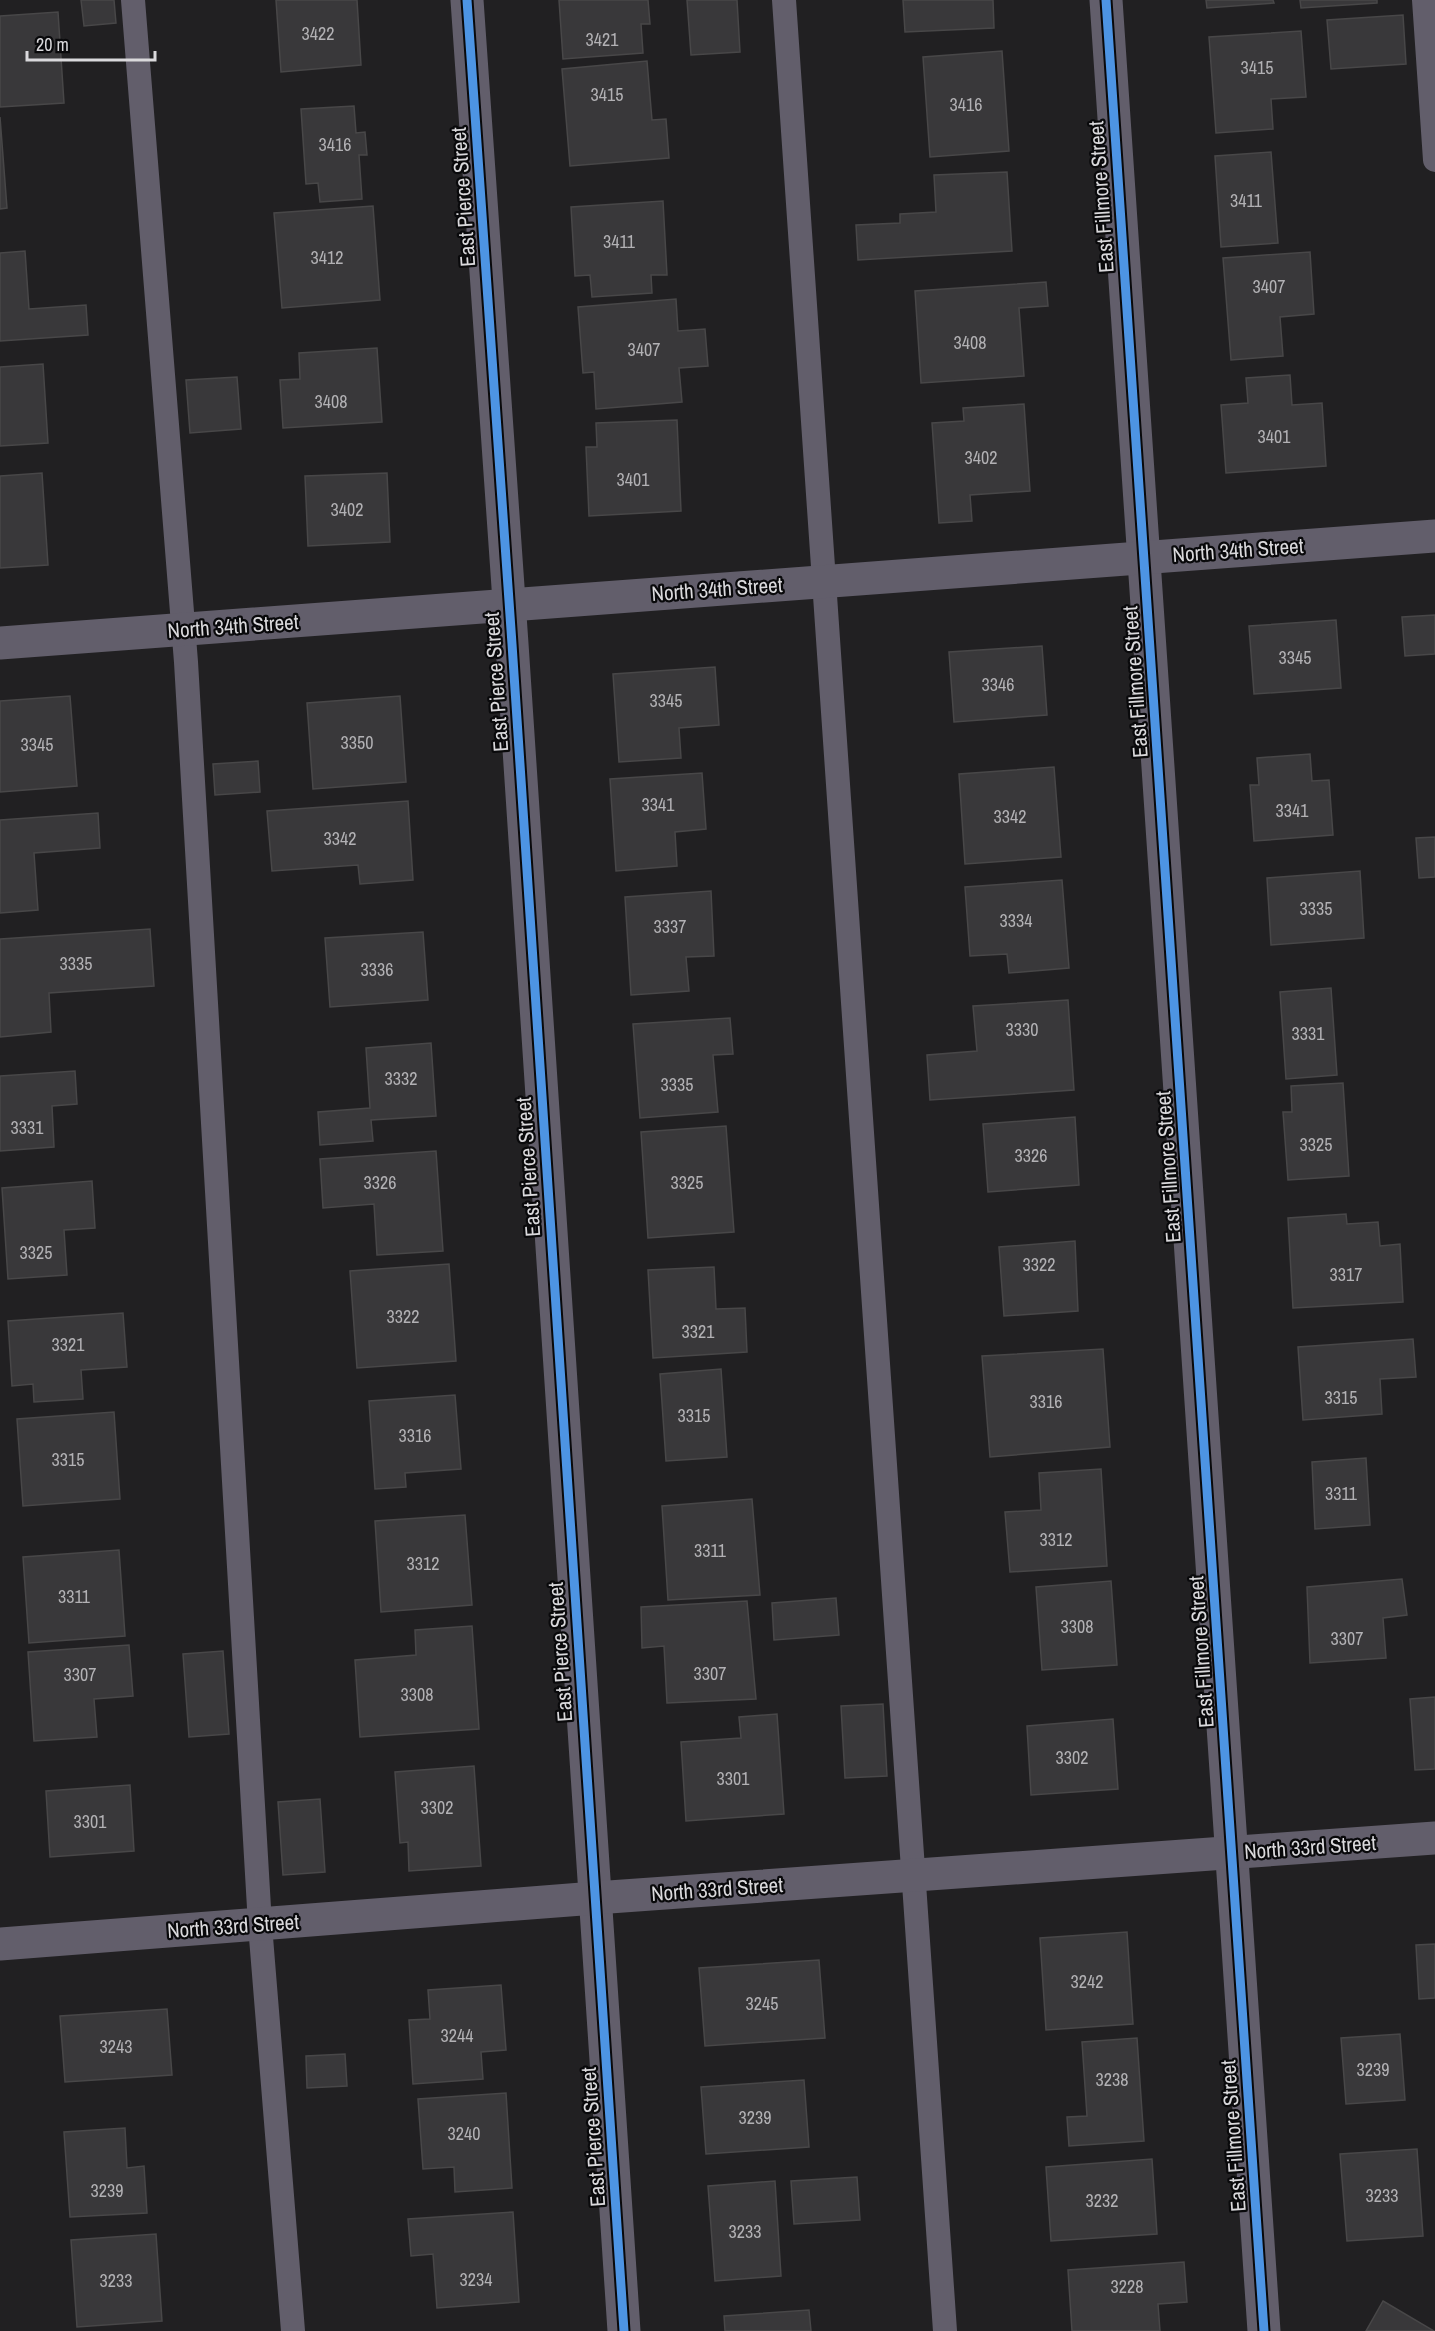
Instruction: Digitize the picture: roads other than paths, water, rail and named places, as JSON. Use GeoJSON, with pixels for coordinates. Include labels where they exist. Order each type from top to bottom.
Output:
{"type":"FeatureCollection","features":[{"type":"Feature","properties":{"kind":"street","name":"East Pierce Street"},"geometry":{"type":"LineString","coordinates":[[467,0],[624,2331]]}},
{"type":"Feature","properties":{"kind":"street","name":"East Fillmore Street"},"geometry":{"type":"LineString","coordinates":[[1106,0],[1264,2331]]}},
{"type":"Feature","properties":{"kind":"street","name":"North 34th Street"},"geometry":{"type":"LineString","coordinates":[[0,643],[1435,536]]}},
{"type":"Feature","properties":{"kind":"street","name":"North 33rd Street"},"geometry":{"type":"LineString","coordinates":[[0,1944],[595,1898],[1435,1838]]}},
{"type":"Feature","properties":{"kind":"lane"},"geometry":{"type":"LineString","coordinates":[[133,0],[183,630],[260,1924],[293,2331]]}},
{"type":"Feature","properties":{"kind":"lane"},"geometry":{"type":"LineString","coordinates":[[784,0],[826,581],[912,1877],[945,2331]]}},
{"type":"Feature","properties":{"kind":"lane"},"geometry":{"type":"LineString","coordinates":[[1424,0],[1435,160]]}}]}
